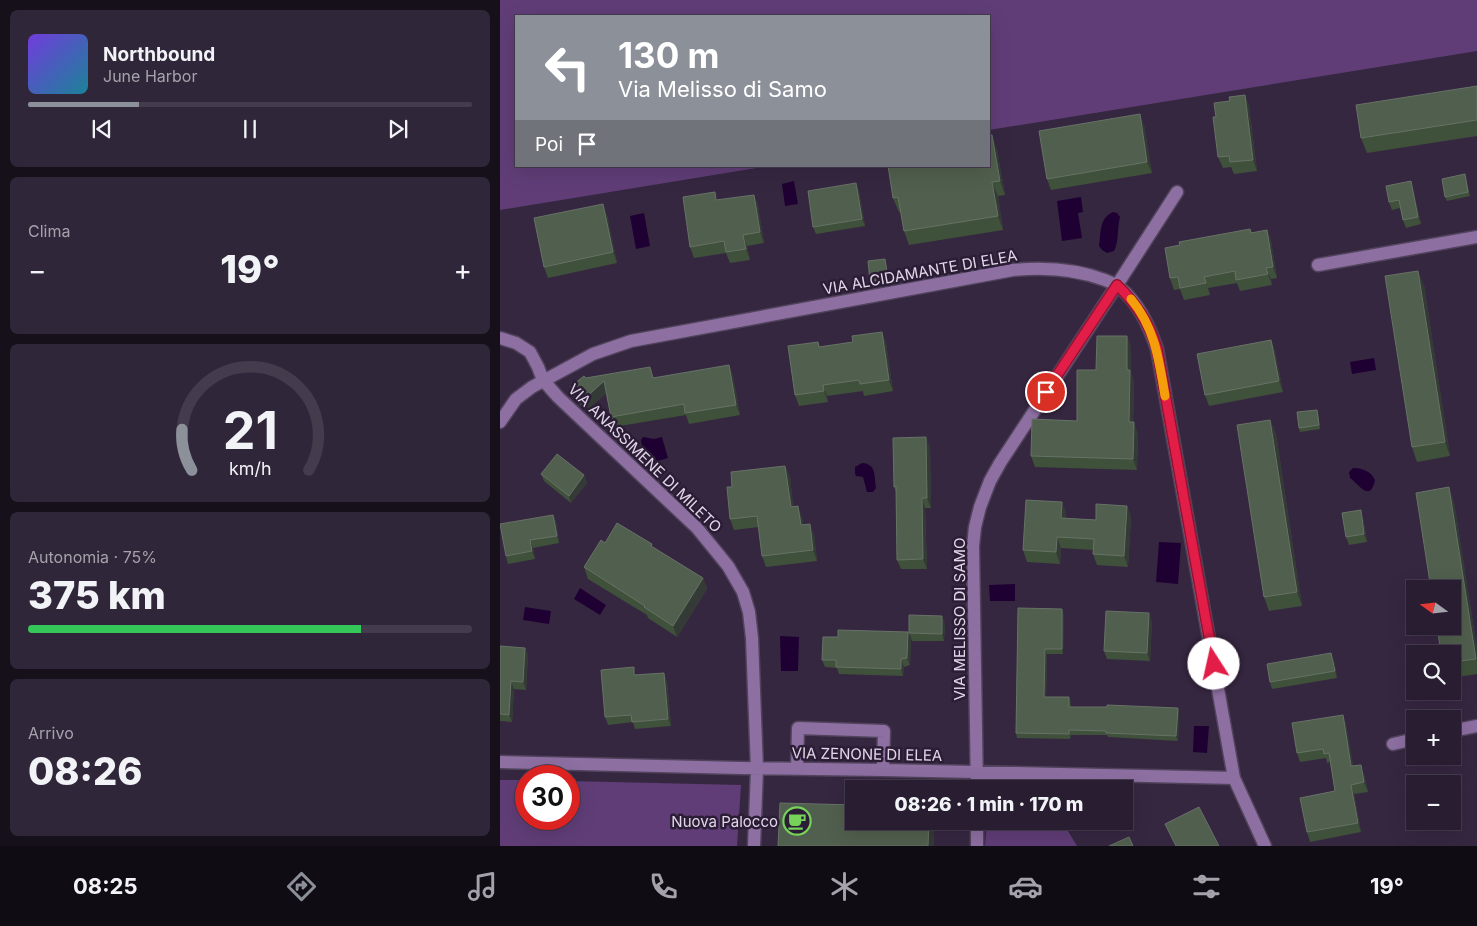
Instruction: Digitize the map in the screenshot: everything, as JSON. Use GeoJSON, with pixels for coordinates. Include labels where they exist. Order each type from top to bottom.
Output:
{"type":"FeatureCollection","features":[{"type":"Feature","properties":{"kind":"street","name":"VIA MELISSO DI SAMO"},"geometry":{"type":"LineString","coordinates":[[978,780],[973,565],[975,527],[980,507],[990,481],[1000,463],[1177,192]]}},
{"type":"Feature","properties":{"kind":"street"},"geometry":{"type":"LineString","coordinates":[[1318,265],[1477,237]]}},
{"type":"Feature","properties":{"kind":"street","name":"VIA ALCIDAMANTE DI ELEA"},"geometry":{"type":"LineString","coordinates":[[500,422],[516,399],[543,380],[594,354],[631,341],[998,272],[1032,269],[1066,271],[1091,276],[1117,285],[1136,305],[1146,321],[1157,349],[1234,778],[1265,846]]}},
{"type":"Feature","properties":{"kind":"street","name":"VIA ANASSIMENE DI MILETO"},"geometry":{"type":"LineString","coordinates":[[500,338],[516,343],[530,352],[543,380],[558,397],[690,521],[733,573],[744,596],[750,620],[757,769],[754,846]]}},
{"type":"Feature","properties":{"kind":"street"},"geometry":{"type":"LineString","coordinates":[[1461,729],[1477,726]]}},
{"type":"Feature","properties":{"kind":"street"},"geometry":{"type":"LineString","coordinates":[[797,769],[798,728],[884,731],[883,770]]}},
{"type":"Feature","properties":{"kind":"street"},"geometry":{"type":"LineString","coordinates":[[1393,744],[1406,741]]}},
{"type":"Feature","properties":{"kind":"street","name":"VIA ZENONE DI ELEA"},"geometry":{"type":"LineString","coordinates":[[500,762],[1234,778]]}},
{"type":"Feature","properties":{"kind":"street"},"geometry":{"type":"LineString","coordinates":[[977,830],[977,846]]}},
{"type":"Feature","properties":{"kind":"shaded area"},"geometry":{"type":"Polygon","coordinates":[[[500,0],[1477,0],[1477,51],[990,130],[990,15],[515,15],[515,167],[762,167],[500,210],[500,0]]]}},
{"type":"Feature","properties":{"kind":"shaded area"},"geometry":{"type":"Polygon","coordinates":[[[794,181],[798,204],[785,206],[782,184],[794,181]]]}},
{"type":"Feature","properties":{"kind":"shaded area"},"geometry":{"type":"Polygon","coordinates":[[[1081,197],[1083,212],[1078,213],[1082,238],[1062,241],[1057,201],[1081,197]]]}},
{"type":"Feature","properties":{"kind":"shaded area"},"geometry":{"type":"Polygon","coordinates":[[[1113,212],[1117,213],[1120,217],[1116,247],[1114,251],[1107,253],[1099,246],[1101,231],[1105,218],[1113,212]]]}},
{"type":"Feature","properties":{"kind":"shaded area"},"geometry":{"type":"Polygon","coordinates":[[[644,213],[650,246],[636,249],[630,216],[644,213]]]}},
{"type":"Feature","properties":{"kind":"shaded area"},"geometry":{"type":"Polygon","coordinates":[[[1374,358],[1376,370],[1352,374],[1350,362],[1374,358]]]}},
{"type":"Feature","properties":{"kind":"shaded area"},"geometry":{"type":"Polygon","coordinates":[[[643,437],[654,439],[662,437],[668,458],[655,460],[642,446],[641,440],[643,437]]]}},
{"type":"Feature","properties":{"kind":"shaded area"},"geometry":{"type":"Polygon","coordinates":[[[862,463],[870,466],[874,471],[876,488],[873,492],[867,492],[863,477],[856,476],[855,474],[855,467],[862,463]]]}},
{"type":"Feature","properties":{"kind":"shaded area"},"geometry":{"type":"Polygon","coordinates":[[[1353,468],[1371,474],[1375,480],[1370,491],[1364,490],[1350,478],[1349,472],[1353,468]]]}},
{"type":"Feature","properties":{"kind":"shaded area"},"geometry":{"type":"Polygon","coordinates":[[[1159,542],[1181,543],[1178,584],[1156,582],[1159,542]]]}},
{"type":"Feature","properties":{"kind":"shaded area"},"geometry":{"type":"Polygon","coordinates":[[[1015,584],[1015,601],[990,601],[989,585],[1015,584]]]}},
{"type":"Feature","properties":{"kind":"shaded area"},"geometry":{"type":"Polygon","coordinates":[[[580,588],[606,605],[600,615],[574,599],[580,588]]]}},
{"type":"Feature","properties":{"kind":"shaded area"},"geometry":{"type":"Polygon","coordinates":[[[525,607],[551,611],[549,624],[523,620],[525,607]]]}},
{"type":"Feature","properties":{"kind":"shaded area"},"geometry":{"type":"Polygon","coordinates":[[[780,636],[799,637],[798,671],[781,671],[780,636]]]}},
{"type":"Feature","properties":{"kind":"shaded area"},"geometry":{"type":"Polygon","coordinates":[[[1194,726],[1209,726],[1207,753],[1193,752],[1194,726]]]}},
{"type":"Feature","properties":{"kind":"shaded area"},"geometry":{"type":"Polygon","coordinates":[[[500,780],[515,780],[515,830],[580,830],[580,781],[741,785],[737,846],[500,846],[500,780]]]}},
{"type":"Feature","properties":{"kind":"shaded area"},"geometry":{"type":"Polygon","coordinates":[[[986,830],[1067,830],[1077,846],[985,846],[986,830]]]}},
{"type":"Feature","properties":{"kind":"building"},"geometry":{"type":"Polygon","coordinates":[[[1477,86],[1477,120],[1361,138],[1356,105],[1477,86]]]}},
{"type":"Feature","properties":{"kind":"building"},"geometry":{"type":"Polygon","coordinates":[[[1245,95],[1253,160],[1230,162],[1229,156],[1218,157],[1213,117],[1216,117],[1214,103],[1230,101],[1229,97],[1245,95]]]}},
{"type":"Feature","properties":{"kind":"building"},"geometry":{"type":"Polygon","coordinates":[[[1140,114],[1147,162],[1047,179],[1039,131],[1140,114]]]}},
{"type":"Feature","properties":{"kind":"building"},"geometry":{"type":"Polygon","coordinates":[[[990,135],[992,135],[1000,181],[992,182],[998,216],[904,231],[898,197],[893,198],[888,167],[990,167],[990,135]]]}},
{"type":"Feature","properties":{"kind":"building"},"geometry":{"type":"Polygon","coordinates":[[[1465,174],[1468,192],[1445,197],[1442,179],[1465,174]]]}},
{"type":"Feature","properties":{"kind":"building"},"geometry":{"type":"Polygon","coordinates":[[[1411,181],[1418,217],[1403,220],[1399,200],[1389,202],[1386,186],[1411,181]]]}},
{"type":"Feature","properties":{"kind":"building"},"geometry":{"type":"Polygon","coordinates":[[[856,183],[862,219],[813,227],[808,191],[856,183]]]}},
{"type":"Feature","properties":{"kind":"building"},"geometry":{"type":"Polygon","coordinates":[[[715,192],[716,200],[754,195],[760,232],[743,235],[746,249],[726,252],[724,241],[690,247],[683,197],[715,192]]]}},
{"type":"Feature","properties":{"kind":"building"},"geometry":{"type":"Polygon","coordinates":[[[603,204],[613,252],[544,267],[534,218],[603,204]]]}},
{"type":"Feature","properties":{"kind":"building"},"geometry":{"type":"Polygon","coordinates":[[[1250,229],[1251,233],[1267,230],[1273,267],[1266,268],[1268,274],[1236,280],[1235,271],[1204,277],[1206,283],[1180,288],[1178,277],[1170,278],[1165,248],[1180,245],[1179,242],[1250,229]]]}},
{"type":"Feature","properties":{"kind":"building"},"geometry":{"type":"Polygon","coordinates":[[[885,259],[888,279],[870,281],[868,261],[885,259]]]}},
{"type":"Feature","properties":{"kind":"building"},"geometry":{"type":"Polygon","coordinates":[[[1418,271],[1445,442],[1412,447],[1385,276],[1418,271]]]}},
{"type":"Feature","properties":{"kind":"building"},"geometry":{"type":"Polygon","coordinates":[[[882,332],[889,380],[860,384],[859,380],[823,385],[824,391],[795,395],[788,346],[818,342],[819,347],[853,342],[852,336],[882,332]]]}},
{"type":"Feature","properties":{"kind":"building"},"geometry":{"type":"Polygon","coordinates":[[[1097,336],[1127,336],[1127,370],[1130,370],[1129,422],[1134,422],[1133,459],[1031,456],[1032,419],[1077,421],[1077,370],[1096,370],[1097,336]]]}},
{"type":"Feature","properties":{"kind":"building"},"geometry":{"type":"Polygon","coordinates":[[[1271,340],[1279,381],[1205,395],[1197,354],[1271,340]]]}},
{"type":"Feature","properties":{"kind":"building"},"geometry":{"type":"Polygon","coordinates":[[[729,365],[736,405],[685,413],[684,404],[611,417],[604,381],[582,401],[570,387],[584,376],[586,378],[650,367],[653,378],[729,365]]]}},
{"type":"Feature","properties":{"kind":"building"},"geometry":{"type":"Polygon","coordinates":[[[1317,410],[1319,425],[1299,428],[1297,412],[1317,410]]]}},
{"type":"Feature","properties":{"kind":"building"},"geometry":{"type":"Polygon","coordinates":[[[1270,420],[1297,592],[1264,597],[1237,425],[1270,420]]]}},
{"type":"Feature","properties":{"kind":"building"},"geometry":{"type":"Polygon","coordinates":[[[926,437],[927,498],[922,498],[923,559],[897,560],[893,438],[926,437]]]}},
{"type":"Feature","properties":{"kind":"building"},"geometry":{"type":"Polygon","coordinates":[[[557,454],[584,475],[569,496],[541,474],[557,454]]]}},
{"type":"Feature","properties":{"kind":"building"},"geometry":{"type":"Polygon","coordinates":[[[785,466],[791,507],[798,506],[801,525],[810,524],[813,550],[762,556],[757,516],[730,519],[727,487],[732,487],[731,472],[785,466]]]}},
{"type":"Feature","properties":{"kind":"building"},"geometry":{"type":"Polygon","coordinates":[[[1449,487],[1476,659],[1461,661],[1461,645],[1440,645],[1438,635],[1461,635],[1461,580],[1430,580],[1416,493],[1449,487]]]}},
{"type":"Feature","properties":{"kind":"building"},"geometry":{"type":"Polygon","coordinates":[[[1026,500],[1062,502],[1061,518],[1096,520],[1096,504],[1127,506],[1124,556],[1093,554],[1094,539],[1057,537],[1056,552],[1023,550],[1026,500]]]}},
{"type":"Feature","properties":{"kind":"building"},"geometry":{"type":"Polygon","coordinates":[[[1361,510],[1364,534],[1346,537],[1342,513],[1361,510]]]}},
{"type":"Feature","properties":{"kind":"building"},"geometry":{"type":"Polygon","coordinates":[[[553,515],[557,536],[530,540],[532,551],[506,556],[500,524],[553,515]]]}},
{"type":"Feature","properties":{"kind":"building"},"geometry":{"type":"Polygon","coordinates":[[[617,523],[703,578],[673,626],[584,567],[601,540],[605,543],[617,523]]]}},
{"type":"Feature","properties":{"kind":"building"},"geometry":{"type":"Polygon","coordinates":[[[1018,608],[1062,609],[1062,649],[1045,649],[1044,697],[1069,697],[1069,707],[1107,707],[1107,705],[1178,708],[1176,736],[1069,730],[1069,734],[1016,733],[1018,608]]]}},
{"type":"Feature","properties":{"kind":"building"},"geometry":{"type":"Polygon","coordinates":[[[1106,611],[1149,613],[1147,653],[1104,651],[1106,611]]]}},
{"type":"Feature","properties":{"kind":"building"},"geometry":{"type":"Polygon","coordinates":[[[909,615],[942,616],[942,634],[909,633],[909,615]]]}},
{"type":"Feature","properties":{"kind":"building"},"geometry":{"type":"Polygon","coordinates":[[[838,630],[908,632],[907,658],[901,659],[901,669],[836,667],[836,660],[822,660],[823,637],[838,637],[838,630]]]}},
{"type":"Feature","properties":{"kind":"building"},"geometry":{"type":"Polygon","coordinates":[[[500,646],[525,648],[523,682],[511,681],[509,715],[500,714],[500,646]]]}},
{"type":"Feature","properties":{"kind":"building"},"geometry":{"type":"Polygon","coordinates":[[[1331,653],[1335,671],[1270,682],[1267,664],[1331,653]]]}},
{"type":"Feature","properties":{"kind":"building"},"geometry":{"type":"Polygon","coordinates":[[[634,667],[634,675],[664,673],[668,719],[632,722],[631,715],[605,717],[601,670],[634,667]]]}},
{"type":"Feature","properties":{"kind":"building"},"geometry":{"type":"Polygon","coordinates":[[[1343,715],[1351,766],[1361,765],[1364,782],[1351,785],[1358,823],[1307,832],[1300,798],[1335,791],[1329,753],[1324,754],[1323,749],[1297,753],[1292,723],[1343,715]]]}},
{"type":"Feature","properties":{"kind":"building"},"geometry":{"type":"Polygon","coordinates":[[[780,803],[845,805],[845,830],[929,830],[928,846],[778,846],[780,803]]]}},
{"type":"Feature","properties":{"kind":"building"},"geometry":{"type":"Polygon","coordinates":[[[1199,807],[1219,846],[1176,846],[1165,824],[1199,807]]]}},
{"type":"Feature","properties":{"kind":"building"},"geometry":{"type":"Polygon","coordinates":[[[1129,837],[1133,846],[1109,846],[1129,837]]]}},
{"type":"Feature","properties":{"kind":"slow traffic"},"geometry":{"type":"LineString","coordinates":[[1131,299],[1146,321],[1154,340],[1165,396]]}},
{"type":"Feature","properties":{"kind":"place","name":"Nuova Palocco"},"geometry":{"type":"Point","coordinates":[797,821]}},
{"type":"Feature","properties":{"kind":"route"},"geometry":{"type":"LineString","coordinates":[[1046,392],[1117,285],[1136,305],[1146,321],[1157,349],[1214,664]]}}]}
